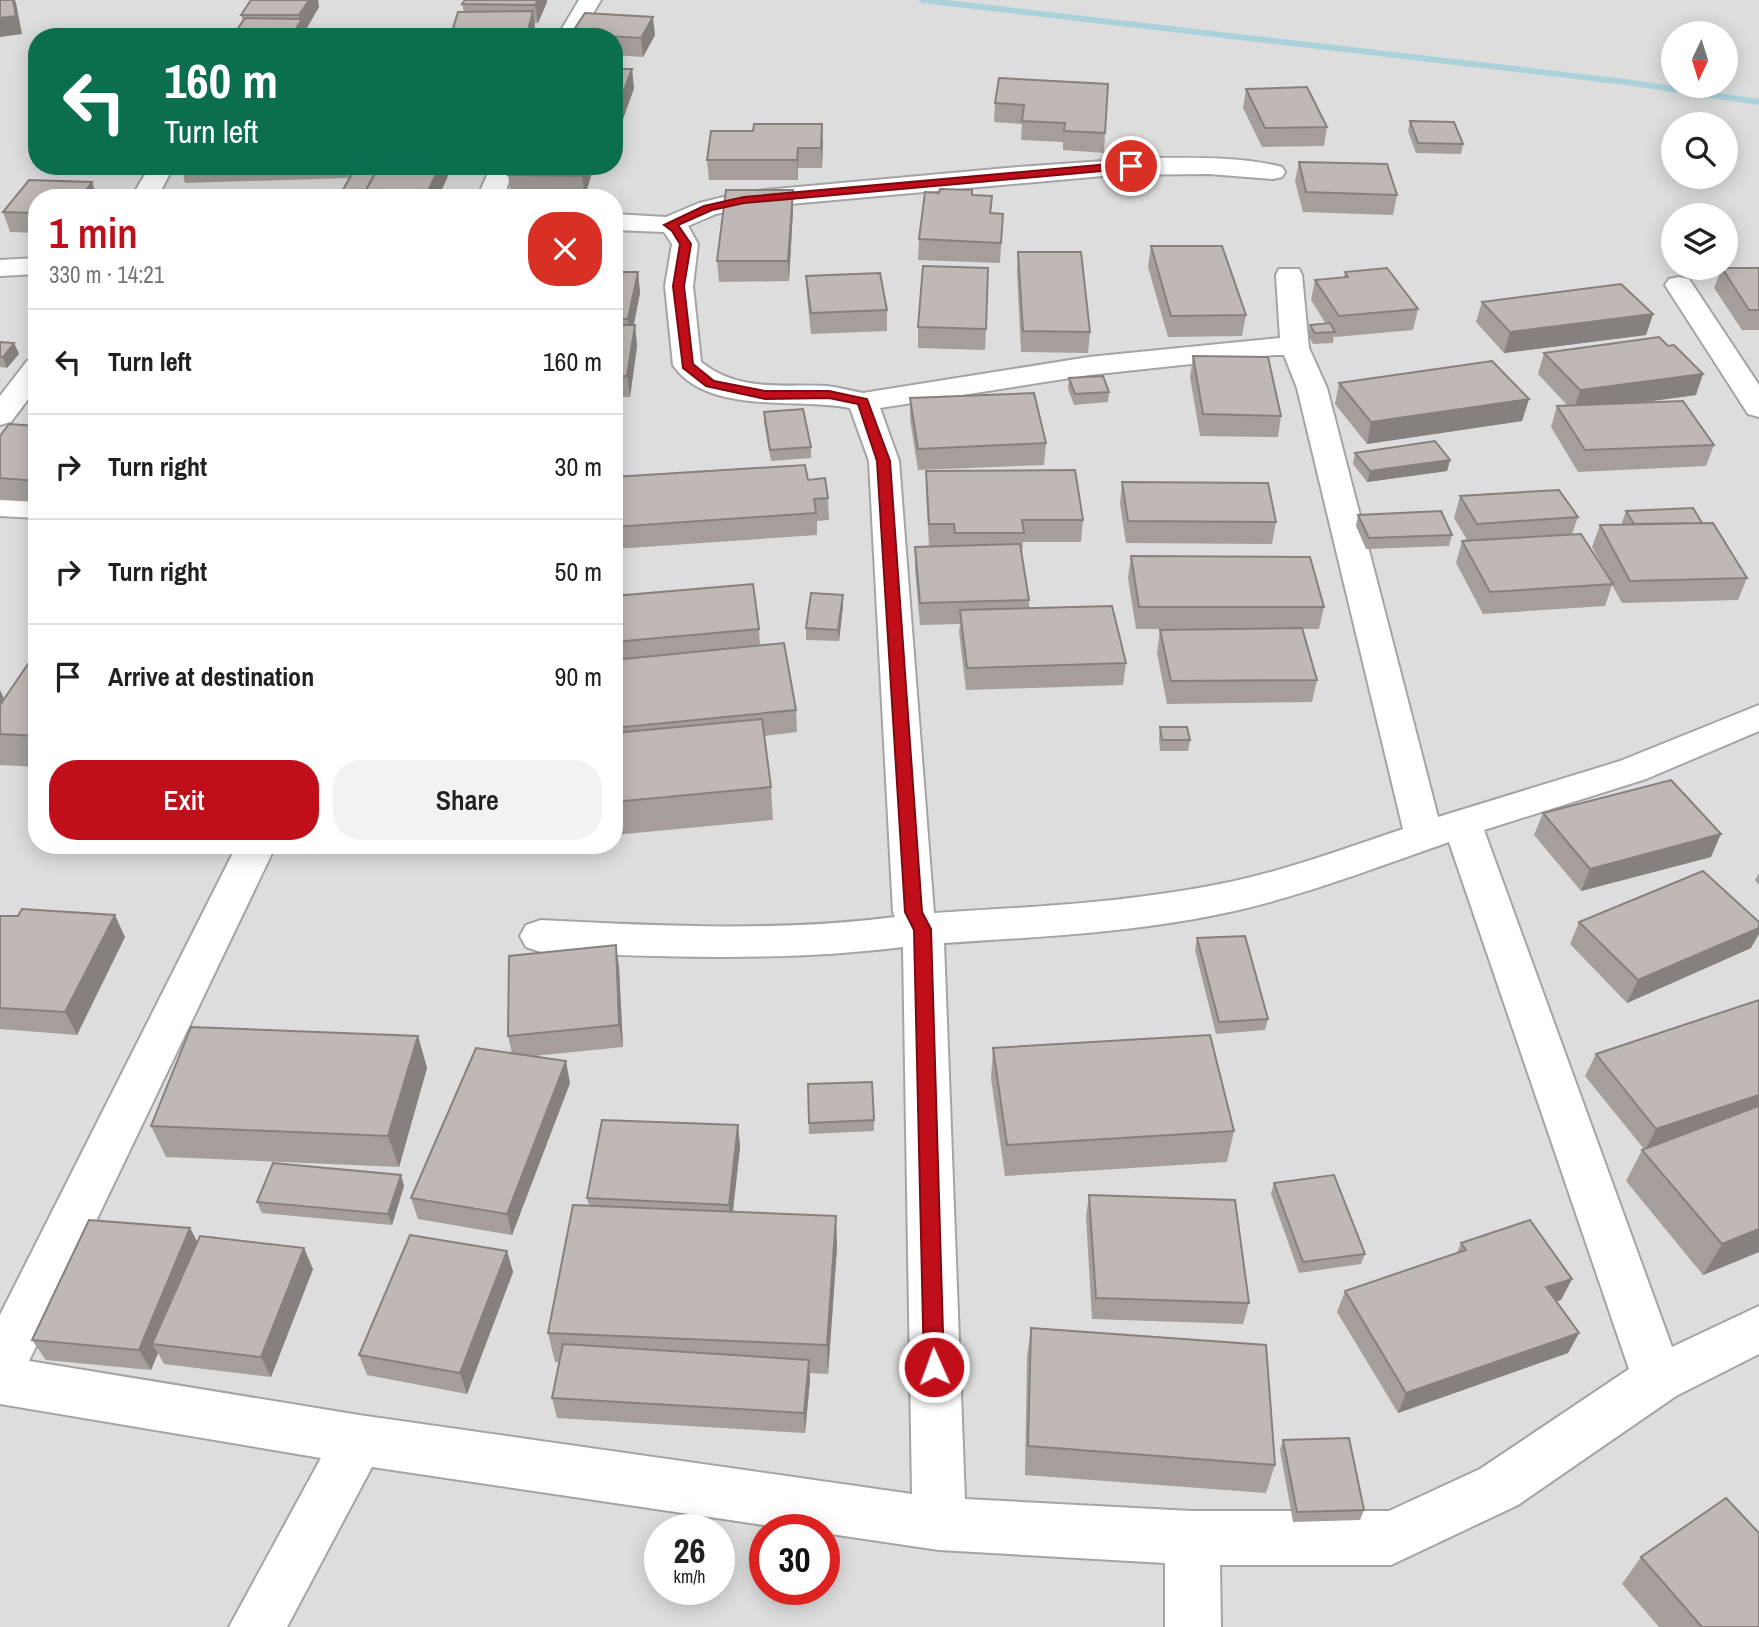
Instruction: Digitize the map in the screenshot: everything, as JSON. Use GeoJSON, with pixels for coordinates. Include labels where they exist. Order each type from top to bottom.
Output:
{"type":"FeatureCollection","features":[{"type":"Feature","properties":{"kind":"street"},"geometry":{"type":"LineString","coordinates":[[573,28],[590,0]]}},
{"type":"Feature","properties":{"kind":"street"},"geometry":{"type":"LineString","coordinates":[[670,225],[708,208],[744,200],[851,188],[1154,164],[1231,166],[1273,172]]}},
{"type":"Feature","properties":{"kind":"street"},"geometry":{"type":"LineString","coordinates":[[623,222],[670,225],[677,229],[685,244],[679,286],[687,365],[710,383],[765,395],[829,395],[863,402],[1089,366],[1275,346],[1296,348]]}},
{"type":"Feature","properties":{"kind":"street"},"geometry":{"type":"LineString","coordinates":[[0,268],[28,266]]}},
{"type":"Feature","properties":{"kind":"street"},"geometry":{"type":"LineString","coordinates":[[1289,275],[1296,348],[1312,388],[1443,830],[1658,1379]]}},
{"type":"Feature","properties":{"kind":"street"},"geometry":{"type":"LineString","coordinates":[[1679,285],[1759,408]]}},
{"type":"Feature","properties":{"kind":"street"},"geometry":{"type":"LineString","coordinates":[[0,416],[28,379]]}},
{"type":"Feature","properties":{"kind":"street"},"geometry":{"type":"LineString","coordinates":[[863,402],[884,461],[913,912],[923,929],[939,1524]]}},
{"type":"Feature","properties":{"kind":"street"},"geometry":{"type":"LineString","coordinates":[[0,506],[28,508]]}},
{"type":"Feature","properties":{"kind":"street"},"geometry":{"type":"LineString","coordinates":[[541,936],[774,942],[854,940],[923,929],[1106,917],[1221,900],[1315,874],[1633,770],[1759,717]]}},
{"type":"Feature","properties":{"kind":"street"},"geometry":{"type":"LineString","coordinates":[[0,1367],[253,854]]}},
{"type":"Feature","properties":{"kind":"street"},"geometry":{"type":"LineString","coordinates":[[0,1380],[359,1440],[939,1524],[1192,1538],[1391,1538],[1499,1486],[1658,1379],[1759,1329]]}},
{"type":"Feature","properties":{"kind":"street"},"geometry":{"type":"LineString","coordinates":[[257,1627],[359,1440]]}},
{"type":"Feature","properties":{"kind":"street"},"geometry":{"type":"LineString","coordinates":[[1192,1538],[1193,1627]]}},
{"type":"Feature","properties":{"kind":"shaded area"},"geometry":{"type":"Polygon","coordinates":[[[0,0],[1759,0],[1759,1627],[0,1627],[0,0]]]}},
{"type":"Feature","properties":{"kind":"building"},"geometry":{"type":"Polygon","coordinates":[[[0,0],[13,0],[16,16],[0,18],[0,0]]]}},
{"type":"Feature","properties":{"kind":"building"},"geometry":{"type":"Polygon","coordinates":[[[251,0],[309,0],[299,15],[241,15],[251,0]]]}},
{"type":"Feature","properties":{"kind":"building"},"geometry":{"type":"Polygon","coordinates":[[[465,0],[538,0],[535,5],[462,4],[465,0]]]}},
{"type":"Feature","properties":{"kind":"building"},"geometry":{"type":"Polygon","coordinates":[[[533,11],[529,28],[453,28],[458,12],[533,11]]]}},
{"type":"Feature","properties":{"kind":"building"},"geometry":{"type":"Polygon","coordinates":[[[585,13],[653,17],[641,38],[623,37],[623,28],[575,28],[585,13]]]}},
{"type":"Feature","properties":{"kind":"building"},"geometry":{"type":"Polygon","coordinates":[[[245,18],[302,19],[296,28],[238,28],[245,18]]]}},
{"type":"Feature","properties":{"kind":"building"},"geometry":{"type":"Polygon","coordinates":[[[623,69],[632,69],[623,93],[623,69]]]}},
{"type":"Feature","properties":{"kind":"building"},"geometry":{"type":"Polygon","coordinates":[[[999,78],[1108,84],[1105,133],[1064,131],[1065,123],[1022,121],[1024,105],[995,103],[999,78]]]}},
{"type":"Feature","properties":{"kind":"building"},"geometry":{"type":"Polygon","coordinates":[[[1307,87],[1327,127],[1265,128],[1246,89],[1307,87]]]}},
{"type":"Feature","properties":{"kind":"building"},"geometry":{"type":"Polygon","coordinates":[[[1410,121],[1454,122],[1463,144],[1418,143],[1410,121]]]}},
{"type":"Feature","properties":{"kind":"building"},"geometry":{"type":"Polygon","coordinates":[[[754,124],[822,124],[821,148],[798,148],[797,160],[707,160],[711,131],[753,131],[754,124]]]}},
{"type":"Feature","properties":{"kind":"building"},"geometry":{"type":"Polygon","coordinates":[[[1299,162],[1387,164],[1397,195],[1306,192],[1299,162]]]}},
{"type":"Feature","properties":{"kind":"building"},"geometry":{"type":"Polygon","coordinates":[[[351,175],[374,175],[367,189],[343,189],[351,175]]]}},
{"type":"Feature","properties":{"kind":"building"},"geometry":{"type":"Polygon","coordinates":[[[374,175],[436,175],[429,189],[367,189],[374,175]]]}},
{"type":"Feature","properties":{"kind":"building"},"geometry":{"type":"Polygon","coordinates":[[[508,175],[582,175],[582,176],[508,175]]]}},
{"type":"Feature","properties":{"kind":"building"},"geometry":{"type":"Polygon","coordinates":[[[29,180],[92,182],[87,189],[28,189],[28,213],[3,212],[29,180]]]}},
{"type":"Feature","properties":{"kind":"building"},"geometry":{"type":"Polygon","coordinates":[[[940,189],[972,190],[972,195],[992,196],[990,213],[1003,214],[1001,243],[919,239],[925,192],[939,193],[940,189]]]}},
{"type":"Feature","properties":{"kind":"building"},"geometry":{"type":"Polygon","coordinates":[[[726,190],[793,190],[788,261],[717,261],[726,190]]]}},
{"type":"Feature","properties":{"kind":"building"},"geometry":{"type":"Polygon","coordinates":[[[1151,246],[1222,246],[1246,315],[1171,316],[1151,246]]]}},
{"type":"Feature","properties":{"kind":"building"},"geometry":{"type":"Polygon","coordinates":[[[1018,252],[1081,252],[1090,332],[1023,331],[1018,252]]]}},
{"type":"Feature","properties":{"kind":"building"},"geometry":{"type":"Polygon","coordinates":[[[923,266],[988,268],[986,329],[918,327],[923,266]]]}},
{"type":"Feature","properties":{"kind":"building"},"geometry":{"type":"Polygon","coordinates":[[[1387,268],[1418,309],[1339,316],[1315,280],[1348,277],[1345,272],[1387,268]]]}},
{"type":"Feature","properties":{"kind":"building"},"geometry":{"type":"Polygon","coordinates":[[[1738,268],[1759,268],[1759,310],[1749,310],[1730,280],[1738,280],[1738,268]]]}},
{"type":"Feature","properties":{"kind":"building"},"geometry":{"type":"Polygon","coordinates":[[[623,272],[638,272],[628,319],[623,319],[623,272]]]}},
{"type":"Feature","properties":{"kind":"building"},"geometry":{"type":"Polygon","coordinates":[[[880,273],[887,310],[811,313],[806,276],[880,273]]]}},
{"type":"Feature","properties":{"kind":"building"},"geometry":{"type":"Polygon","coordinates":[[[1621,284],[1653,314],[1510,332],[1482,302],[1621,284]]]}},
{"type":"Feature","properties":{"kind":"building"},"geometry":{"type":"Polygon","coordinates":[[[1330,323],[1335,332],[1315,333],[1310,325],[1330,323]]]}},
{"type":"Feature","properties":{"kind":"building"},"geometry":{"type":"Polygon","coordinates":[[[623,325],[635,325],[627,376],[623,376],[623,325]]]}},
{"type":"Feature","properties":{"kind":"building"},"geometry":{"type":"Polygon","coordinates":[[[1659,337],[1668,346],[1674,345],[1703,374],[1580,390],[1544,353],[1659,337]]]}},
{"type":"Feature","properties":{"kind":"building"},"geometry":{"type":"Polygon","coordinates":[[[0,342],[14,343],[3,357],[0,357],[0,342]]]}},
{"type":"Feature","properties":{"kind":"building"},"geometry":{"type":"Polygon","coordinates":[[[1193,356],[1268,357],[1281,416],[1203,414],[1193,356]]]}},
{"type":"Feature","properties":{"kind":"building"},"geometry":{"type":"Polygon","coordinates":[[[1492,361],[1529,399],[1371,422],[1339,383],[1492,361]]]}},
{"type":"Feature","properties":{"kind":"building"},"geometry":{"type":"Polygon","coordinates":[[[1103,376],[1109,392],[1075,394],[1069,378],[1103,376]]]}},
{"type":"Feature","properties":{"kind":"building"},"geometry":{"type":"Polygon","coordinates":[[[1034,393],[1046,443],[918,449],[910,398],[1034,393]]]}},
{"type":"Feature","properties":{"kind":"building"},"geometry":{"type":"Polygon","coordinates":[[[1683,401],[1714,445],[1585,450],[1557,406],[1683,401]]]}},
{"type":"Feature","properties":{"kind":"building"},"geometry":{"type":"Polygon","coordinates":[[[803,409],[811,447],[770,450],[764,412],[803,409]]]}},
{"type":"Feature","properties":{"kind":"building"},"geometry":{"type":"Polygon","coordinates":[[[9,424],[28,425],[28,480],[0,478],[0,436],[9,424]]]}},
{"type":"Feature","properties":{"kind":"building"},"geometry":{"type":"Polygon","coordinates":[[[1435,441],[1450,460],[1370,471],[1355,453],[1435,441]]]}},
{"type":"Feature","properties":{"kind":"building"},"geometry":{"type":"Polygon","coordinates":[[[805,465],[808,480],[825,478],[828,498],[814,499],[816,513],[623,526],[623,476],[805,465]]]}},
{"type":"Feature","properties":{"kind":"building"},"geometry":{"type":"Polygon","coordinates":[[[1075,470],[1083,520],[1022,520],[1024,533],[955,533],[954,524],[929,524],[926,471],[1075,470]]]}},
{"type":"Feature","properties":{"kind":"building"},"geometry":{"type":"Polygon","coordinates":[[[1122,482],[1268,483],[1276,522],[1128,521],[1122,482]]]}},
{"type":"Feature","properties":{"kind":"building"},"geometry":{"type":"Polygon","coordinates":[[[1559,490],[1578,517],[1477,524],[1460,496],[1559,490]]]}},
{"type":"Feature","properties":{"kind":"building"},"geometry":{"type":"Polygon","coordinates":[[[1693,508],[1702,523],[1634,524],[1626,511],[1693,508]]]}},
{"type":"Feature","properties":{"kind":"building"},"geometry":{"type":"Polygon","coordinates":[[[1441,511],[1452,535],[1369,538],[1358,515],[1441,511]]]}},
{"type":"Feature","properties":{"kind":"building"},"geometry":{"type":"Polygon","coordinates":[[[1713,523],[1747,578],[1630,581],[1600,525],[1713,523]]]}},
{"type":"Feature","properties":{"kind":"building"},"geometry":{"type":"Polygon","coordinates":[[[1581,534],[1613,584],[1490,592],[1462,541],[1581,534]]]}},
{"type":"Feature","properties":{"kind":"building"},"geometry":{"type":"Polygon","coordinates":[[[1020,544],[1029,600],[920,603],[915,547],[1020,544]]]}},
{"type":"Feature","properties":{"kind":"building"},"geometry":{"type":"Polygon","coordinates":[[[1131,556],[1310,557],[1324,607],[1139,607],[1131,556]]]}},
{"type":"Feature","properties":{"kind":"building"},"geometry":{"type":"Polygon","coordinates":[[[753,584],[759,629],[623,641],[623,595],[753,584]]]}},
{"type":"Feature","properties":{"kind":"building"},"geometry":{"type":"Polygon","coordinates":[[[811,593],[843,595],[838,630],[806,628],[811,593]]]}},
{"type":"Feature","properties":{"kind":"building"},"geometry":{"type":"Polygon","coordinates":[[[1112,606],[1126,663],[967,668],[960,610],[1112,606]]]}},
{"type":"Feature","properties":{"kind":"building"},"geometry":{"type":"Polygon","coordinates":[[[1302,628],[1317,680],[1171,681],[1160,630],[1302,628]]]}},
{"type":"Feature","properties":{"kind":"building"},"geometry":{"type":"Polygon","coordinates":[[[784,643],[796,710],[623,727],[623,659],[784,643]]]}},
{"type":"Feature","properties":{"kind":"building"},"geometry":{"type":"Polygon","coordinates":[[[28,664],[28,736],[0,734],[0,705],[28,664]]]}},
{"type":"Feature","properties":{"kind":"building"},"geometry":{"type":"Polygon","coordinates":[[[762,719],[771,787],[623,801],[623,732],[762,719]]]}},
{"type":"Feature","properties":{"kind":"building"},"geometry":{"type":"Polygon","coordinates":[[[1160,727],[1187,727],[1190,740],[1162,740],[1160,727]]]}},
{"type":"Feature","properties":{"kind":"building"},"geometry":{"type":"Polygon","coordinates":[[[1671,780],[1721,834],[1590,869],[1543,813],[1671,780]]]}},
{"type":"Feature","properties":{"kind":"building"},"geometry":{"type":"Polygon","coordinates":[[[1703,871],[1759,922],[1759,928],[1638,980],[1579,922],[1703,871]]]}},
{"type":"Feature","properties":{"kind":"building"},"geometry":{"type":"Polygon","coordinates":[[[22,909],[115,915],[65,1012],[0,1008],[0,916],[18,916],[22,909]]]}},
{"type":"Feature","properties":{"kind":"building"},"geometry":{"type":"Polygon","coordinates":[[[1245,936],[1268,1019],[1219,1022],[1197,938],[1245,936]]]}},
{"type":"Feature","properties":{"kind":"building"},"geometry":{"type":"Polygon","coordinates":[[[616,945],[619,1025],[508,1036],[509,956],[616,945]]]}},
{"type":"Feature","properties":{"kind":"building"},"geometry":{"type":"Polygon","coordinates":[[[1759,1000],[1759,1095],[1656,1129],[1596,1054],[1759,1000]]]}},
{"type":"Feature","properties":{"kind":"building"},"geometry":{"type":"Polygon","coordinates":[[[191,1027],[418,1036],[388,1136],[151,1126],[191,1027]]]}},
{"type":"Feature","properties":{"kind":"building"},"geometry":{"type":"Polygon","coordinates":[[[1210,1035],[1234,1131],[1007,1145],[993,1048],[1210,1035]]]}},
{"type":"Feature","properties":{"kind":"building"},"geometry":{"type":"Polygon","coordinates":[[[476,1048],[566,1061],[507,1214],[411,1198],[476,1048]]]}},
{"type":"Feature","properties":{"kind":"building"},"geometry":{"type":"Polygon","coordinates":[[[872,1082],[874,1120],[809,1123],[808,1084],[872,1082]]]}},
{"type":"Feature","properties":{"kind":"building"},"geometry":{"type":"Polygon","coordinates":[[[1759,1106],[1759,1229],[1722,1244],[1642,1150],[1759,1106]]]}},
{"type":"Feature","properties":{"kind":"building"},"geometry":{"type":"Polygon","coordinates":[[[602,1120],[738,1125],[729,1205],[587,1198],[602,1120]]]}},
{"type":"Feature","properties":{"kind":"building"},"geometry":{"type":"Polygon","coordinates":[[[273,1163],[401,1175],[388,1214],[257,1202],[273,1163]]]}},
{"type":"Feature","properties":{"kind":"building"},"geometry":{"type":"Polygon","coordinates":[[[1334,1175],[1365,1254],[1303,1262],[1274,1183],[1334,1175]]]}},
{"type":"Feature","properties":{"kind":"building"},"geometry":{"type":"Polygon","coordinates":[[[1089,1195],[1235,1200],[1249,1303],[1096,1298],[1089,1195]]]}},
{"type":"Feature","properties":{"kind":"building"},"geometry":{"type":"Polygon","coordinates":[[[573,1205],[836,1216],[827,1345],[548,1333],[573,1205]]]}},
{"type":"Feature","properties":{"kind":"building"},"geometry":{"type":"Polygon","coordinates":[[[89,1220],[190,1228],[139,1350],[32,1340],[89,1220]]]}},
{"type":"Feature","properties":{"kind":"building"},"geometry":{"type":"Polygon","coordinates":[[[1530,1220],[1572,1279],[1546,1287],[1579,1333],[1406,1393],[1345,1291],[1466,1250],[1461,1243],[1530,1220]]]}},
{"type":"Feature","properties":{"kind":"building"},"geometry":{"type":"Polygon","coordinates":[[[410,1235],[507,1251],[460,1373],[359,1355],[410,1235]]]}},
{"type":"Feature","properties":{"kind":"building"},"geometry":{"type":"Polygon","coordinates":[[[200,1236],[304,1248],[261,1357],[152,1344],[200,1236]]]}},
{"type":"Feature","properties":{"kind":"building"},"geometry":{"type":"Polygon","coordinates":[[[1031,1328],[1266,1345],[1275,1465],[1028,1446],[1031,1328]]]}},
{"type":"Feature","properties":{"kind":"building"},"geometry":{"type":"Polygon","coordinates":[[[563,1344],[809,1360],[804,1413],[552,1398],[563,1344]]]}},
{"type":"Feature","properties":{"kind":"building"},"geometry":{"type":"Polygon","coordinates":[[[1349,1438],[1364,1510],[1297,1512],[1283,1440],[1349,1438]]]}},
{"type":"Feature","properties":{"kind":"building"},"geometry":{"type":"Polygon","coordinates":[[[1726,1498],[1759,1533],[1759,1627],[1702,1627],[1641,1557],[1726,1498]]]}},
{"type":"Feature","properties":{"kind":"waterway"},"geometry":{"type":"LineString","coordinates":[[922,0],[1626,82],[1759,102]]}},
{"type":"Feature","properties":{"kind":"route"},"geometry":{"type":"LineString","coordinates":[[934,1367],[923,929],[913,912],[884,461],[863,402],[829,395],[765,395],[710,383],[687,365],[679,286],[685,244],[677,229],[670,225],[708,208],[744,200],[851,188],[1131,166]]}}]}
